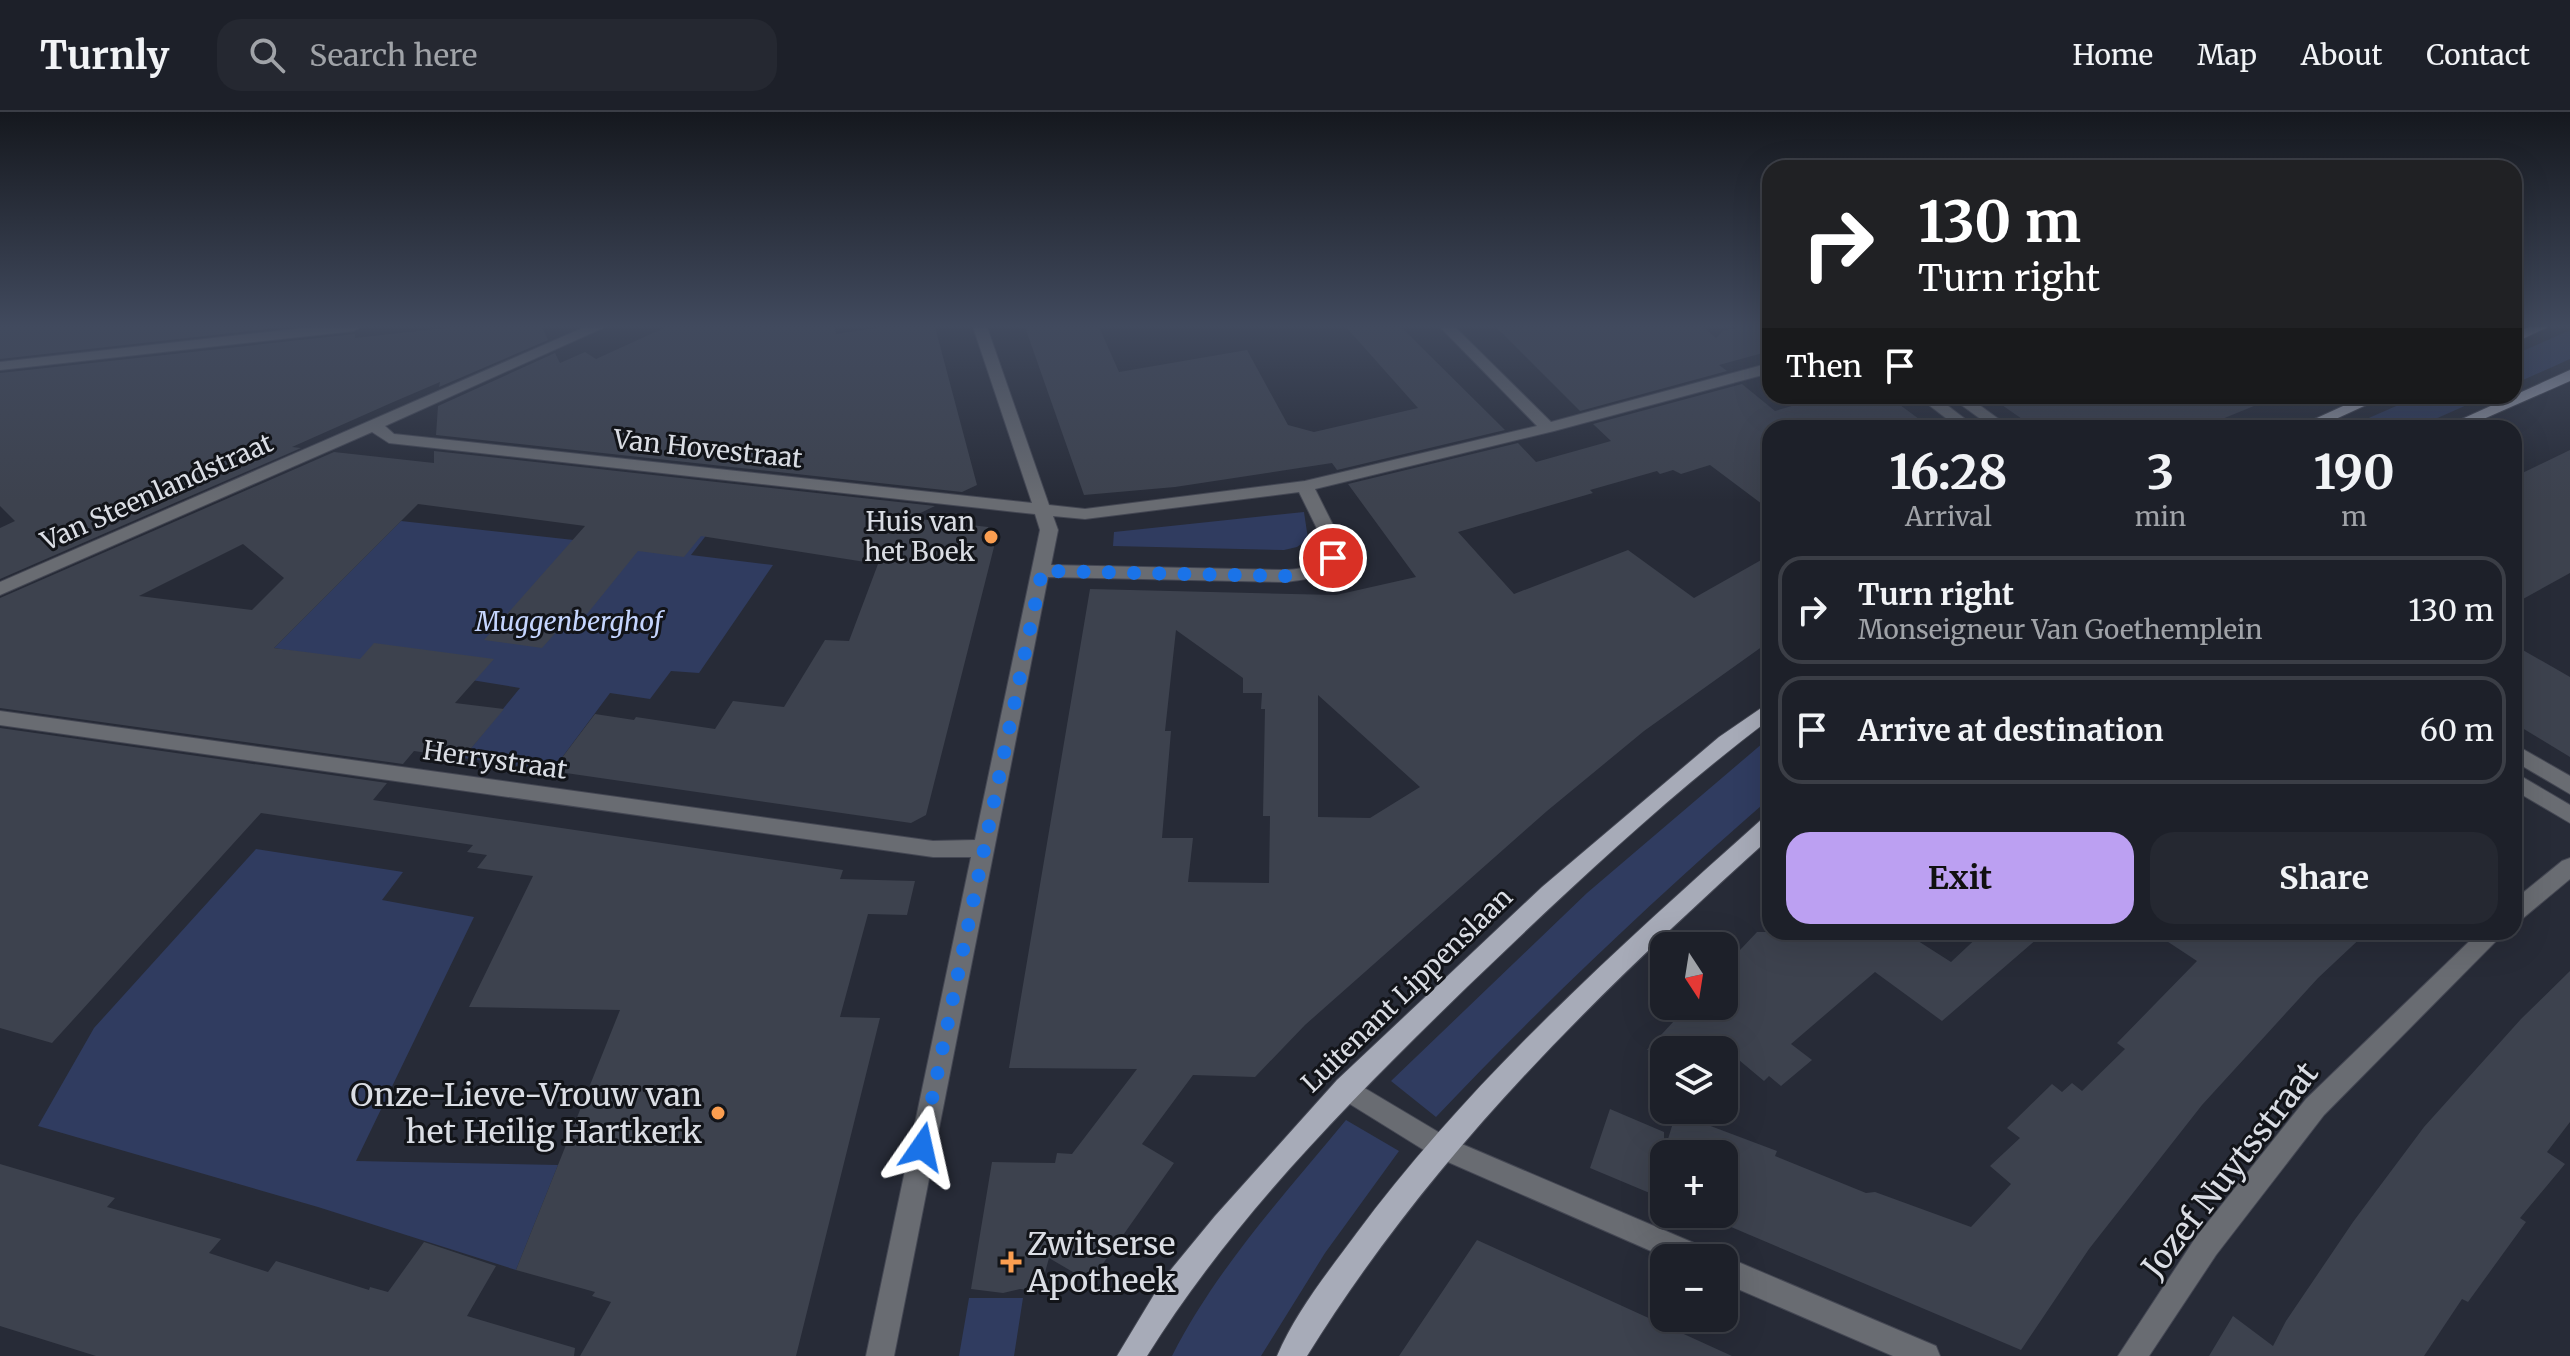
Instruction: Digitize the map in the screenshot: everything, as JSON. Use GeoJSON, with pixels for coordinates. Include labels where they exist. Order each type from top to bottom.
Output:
{"type":"FeatureCollection","features":[{"type":"Feature","properties":{"kind":"main road"},"geometry":{"type":"LineString","coordinates":[[2522,396],[2547,385]]}},
{"type":"Feature","properties":{"kind":"main road"},"geometry":{"type":"LineString","coordinates":[[2320,420],[2353,404]]}},
{"type":"Feature","properties":{"kind":"main road"},"geometry":{"type":"LineString","coordinates":[[2468,420],[2504,404]]}},
{"type":"Feature","properties":{"kind":"main road","name":"Luitenant Lippenslaan"},"geometry":{"type":"LineString","coordinates":[[1131,1356],[1174,1288],[1224,1225],[1346,1088],[1550,893],[1714,752],[1762,715]]}},
{"type":"Feature","properties":{"kind":"main road"},"geometry":{"type":"LineString","coordinates":[[1291,1356],[1322,1303],[1362,1246],[1441,1147],[1673,911],[1762,832]]}},
{"type":"Feature","properties":{"kind":"street","name":"Van Steenlandstraat"},"geometry":{"type":"LineString","coordinates":[[0,589],[465,385]]}},
{"type":"Feature","properties":{"kind":"street"},"geometry":{"type":"LineString","coordinates":[[880,1356],[1049,530],[999,385]]}},
{"type":"Feature","properties":{"kind":"street"},"geometry":{"type":"LineString","coordinates":[[1505,385],[1548,428]]}},
{"type":"Feature","properties":{"kind":"street","name":"Van Hovestraat"},"geometry":{"type":"LineString","coordinates":[[374,425],[389,438],[404,440],[1085,514],[1305,486],[1548,428],[1707,385]]}},
{"type":"Feature","properties":{"kind":"street"},"geometry":{"type":"LineString","coordinates":[[1936,404],[1958,420]]}},
{"type":"Feature","properties":{"kind":"street"},"geometry":{"type":"LineString","coordinates":[[1968,404],[1992,420]]}},
{"type":"Feature","properties":{"kind":"street"},"geometry":{"type":"LineString","coordinates":[[1042,571],[1285,576],[1317,571],[1327,566],[1336,549],[1305,486]]}},
{"type":"Feature","properties":{"kind":"street","name":"Herrystraat"},"geometry":{"type":"LineString","coordinates":[[0,718],[933,849],[982,848]]}},
{"type":"Feature","properties":{"kind":"street"},"geometry":{"type":"LineString","coordinates":[[2522,756],[2570,786]]}},
{"type":"Feature","properties":{"kind":"street"},"geometry":{"type":"LineString","coordinates":[[2522,785],[2570,815]]}},
{"type":"Feature","properties":{"kind":"street"},"geometry":{"type":"LineString","coordinates":[[2522,906],[2570,867]]}},
{"type":"Feature","properties":{"kind":"street","name":"Jozef Nuytsstraat"},"geometry":{"type":"LineString","coordinates":[[2132,1356],[2206,1246],[2315,1107],[2486,940]]}},
{"type":"Feature","properties":{"kind":"street"},"geometry":{"type":"LineString","coordinates":[[1346,1088],[1441,1147],[1666,1244]]}},
{"type":"Feature","properties":{"kind":"street"},"geometry":{"type":"LineString","coordinates":[[1738,1275],[1926,1356]]}},
{"type":"Feature","properties":{"kind":"green space"},"geometry":{"type":"Polygon","coordinates":[[[2401,404],[2469,404],[2433,420],[2364,420],[2401,404]]]}},
{"type":"Feature","properties":{"kind":"green space","name":"Muggenberghof"},"geometry":{"type":"Polygon","coordinates":[[[735,498],[691,555],[773,565],[699,673],[671,671],[650,699],[610,693],[552,771],[463,758],[520,688],[274,648],[401,521],[583,541],[735,498]]]}},
{"type":"Feature","properties":{"kind":"green space"},"geometry":{"type":"Polygon","coordinates":[[[1304,512],[1308,539],[1297,547],[1284,550],[1113,546],[1114,532],[1304,512]]]}},
{"type":"Feature","properties":{"kind":"green space"},"geometry":{"type":"Polygon","coordinates":[[[1762,744],[1762,805],[1599,953],[1436,1117],[1391,1081],[1587,893],[1762,744]]]}},
{"type":"Feature","properties":{"kind":"green space"},"geometry":{"type":"Polygon","coordinates":[[[256,849],[403,872],[382,900],[474,917],[356,1161],[558,1165],[516,1270],[318,1207],[38,1126],[94,1028],[256,849]]]}},
{"type":"Feature","properties":{"kind":"green space"},"geometry":{"type":"Polygon","coordinates":[[[1346,1120],[1399,1151],[1325,1253],[1261,1356],[1172,1356],[1230,1263],[1346,1120]]]}},
{"type":"Feature","properties":{"kind":"green space"},"geometry":{"type":"Polygon","coordinates":[[[969,1298],[1023,1298],[1014,1356],[959,1356],[969,1298]]]}},
{"type":"Feature","properties":{"kind":"building"},"geometry":{"type":"Polygon","coordinates":[[[0,385],[433,385],[292,447],[301,448],[0,579],[0,528],[15,521],[0,506],[0,385]]]}},
{"type":"Feature","properties":{"kind":"building"},"geometry":{"type":"Polygon","coordinates":[[[484,385],[950,385],[977,485],[962,492],[436,435],[438,406],[484,385]]]}},
{"type":"Feature","properties":{"kind":"building"},"geometry":{"type":"Polygon","coordinates":[[[1045,385],[1266,385],[1288,425],[1314,432],[1418,408],[1398,385],[1460,385],[1505,430],[1337,470],[1332,463],[1175,487],[1084,495],[1045,385]]]}},
{"type":"Feature","properties":{"kind":"building"},"geometry":{"type":"Polygon","coordinates":[[[1554,385],[1675,385],[1580,411],[1554,385]]]}},
{"type":"Feature","properties":{"kind":"building"},"geometry":{"type":"Polygon","coordinates":[[[1738,385],[1743,385],[1762,400],[1762,404],[1775,411],[1799,404],[1899,404],[1920,420],[1762,420],[1762,504],[1710,465],[1681,474],[1673,470],[1660,474],[1657,471],[1458,532],[1514,594],[1628,550],[1694,598],[1762,560],[1762,647],[1644,731],[1547,811],[1305,1025],[1255,1077],[1193,1075],[1142,1144],[1174,1163],[1090,1282],[1049,1258],[1040,1291],[1020,1289],[1003,1293],[971,1289],[992,1162],[1055,1163],[1057,1153],[1072,1154],[1137,1069],[1009,1068],[1090,589],[1336,595],[1416,577],[1348,484],[1518,443],[1536,462],[1611,441],[1593,424],[1738,385]],[[1176,630],[1165,731],[1171,731],[1162,838],[1193,838],[1188,882],[1269,883],[1270,816],[1263,816],[1265,709],[1261,709],[1262,693],[1243,693],[1243,678],[1176,630]],[[1318,695],[1318,817],[1370,818],[1420,787],[1318,695]]]}},
{"type":"Feature","properties":{"kind":"building"},"geometry":{"type":"Polygon","coordinates":[[[2000,404],[2259,404],[2220,420],[2024,420],[2000,404]]]}},
{"type":"Feature","properties":{"kind":"building"},"geometry":{"type":"Polygon","coordinates":[[[2570,450],[2570,573],[2522,600],[2522,473],[2570,450]]]}},
{"type":"Feature","properties":{"kind":"building"},"geometry":{"type":"Polygon","coordinates":[[[434,451],[935,506],[910,518],[988,527],[994,547],[926,815],[911,823],[552,771],[595,714],[715,729],[733,701],[784,707],[825,640],[849,641],[878,564],[701,536],[684,557],[638,551],[587,614],[574,612],[542,648],[484,640],[585,526],[418,504],[274,648],[360,659],[374,643],[494,659],[455,703],[504,709],[463,758],[414,751],[403,764],[0,708],[0,598],[334,452],[434,463],[434,451]],[[243,544],[139,596],[252,610],[284,578],[243,544]]]}},
{"type":"Feature","properties":{"kind":"building"},"geometry":{"type":"Polygon","coordinates":[[[2522,650],[2570,677],[2570,757],[2522,728],[2522,650]]]}},
{"type":"Feature","properties":{"kind":"building"},"geometry":{"type":"Polygon","coordinates":[[[0,728],[387,783],[373,800],[843,870],[840,879],[915,881],[907,915],[868,914],[840,1017],[880,1018],[796,1356],[580,1356],[611,1302],[592,1296],[595,1292],[516,1270],[620,1010],[469,1007],[533,876],[477,868],[487,855],[467,852],[473,845],[261,813],[52,1043],[0,1028],[0,728]]]}},
{"type":"Feature","properties":{"kind":"building"},"geometry":{"type":"Polygon","coordinates":[[[1757,932],[1762,932],[1762,940],[1917,940],[1951,962],[1974,940],[2036,940],[1942,1021],[1875,972],[1791,1044],[1812,1060],[1781,1086],[1769,1076],[1764,1081],[1738,1059],[1738,1036],[1660,1036],[1675,1020],[1738,1020],[1738,952],[1757,932]]]}},
{"type":"Feature","properties":{"kind":"building"},"geometry":{"type":"Polygon","coordinates":[[[2165,940],[2358,940],[2318,978],[2202,1105],[2089,1249],[2021,1350],[1733,1228],[1738,1228],[1738,1140],[1668,1140],[1673,1124],[1705,1124],[1777,1151],[1775,1156],[1866,1193],[1875,1192],[1971,1227],[2011,1184],[1990,1166],[2020,1138],[2007,1128],[2052,1084],[2062,1092],[2072,1083],[2082,1091],[2125,1049],[2117,1043],[2197,961],[2165,940]]]}},
{"type":"Feature","properties":{"kind":"building"},"geometry":{"type":"Polygon","coordinates":[[[2570,971],[2570,1122],[2547,1152],[2565,1164],[2520,1218],[2526,1222],[2468,1302],[2462,1299],[2424,1356],[2209,1356],[2233,1316],[2273,1346],[2286,1321],[2353,1222],[2424,1127],[2521,1019],[2570,971]]]}},
{"type":"Feature","properties":{"kind":"building"},"geometry":{"type":"Polygon","coordinates":[[[1610,1109],[1664,1132],[1664,1140],[1650,1140],[1650,1193],[1590,1168],[1610,1109]]]}},
{"type":"Feature","properties":{"kind":"building"},"geometry":{"type":"Polygon","coordinates":[[[0,1164],[115,1198],[107,1207],[221,1239],[209,1253],[268,1272],[276,1261],[369,1290],[370,1287],[388,1292],[424,1242],[496,1266],[467,1316],[575,1348],[574,1356],[96,1356],[0,1326],[0,1164]]]}},
{"type":"Feature","properties":{"kind":"building"},"geometry":{"type":"Polygon","coordinates":[[[1477,1240],[1650,1319],[1650,1332],[1679,1332],[1732,1356],[1399,1356],[1477,1240]]]}},
{"type":"Feature","properties":{"kind":"place","name":"Huis van het Boek"},"geometry":{"type":"Point","coordinates":[991,537]}},
{"type":"Feature","properties":{"kind":"place","name":"Onze-Lieve-Vrouw van het Heilig Hartkerk"},"geometry":{"type":"Point","coordinates":[718,1113]}},
{"type":"Feature","properties":{"kind":"place","name":"Zwitserse Apotheek"},"geometry":{"type":"Point","coordinates":[1011,1262]}},
{"type":"Feature","properties":{"kind":"route"},"geometry":{"type":"LineString","coordinates":[[922,1147],[1042,571],[1285,576],[1317,571],[1327,566],[1333,558]]}}]}
